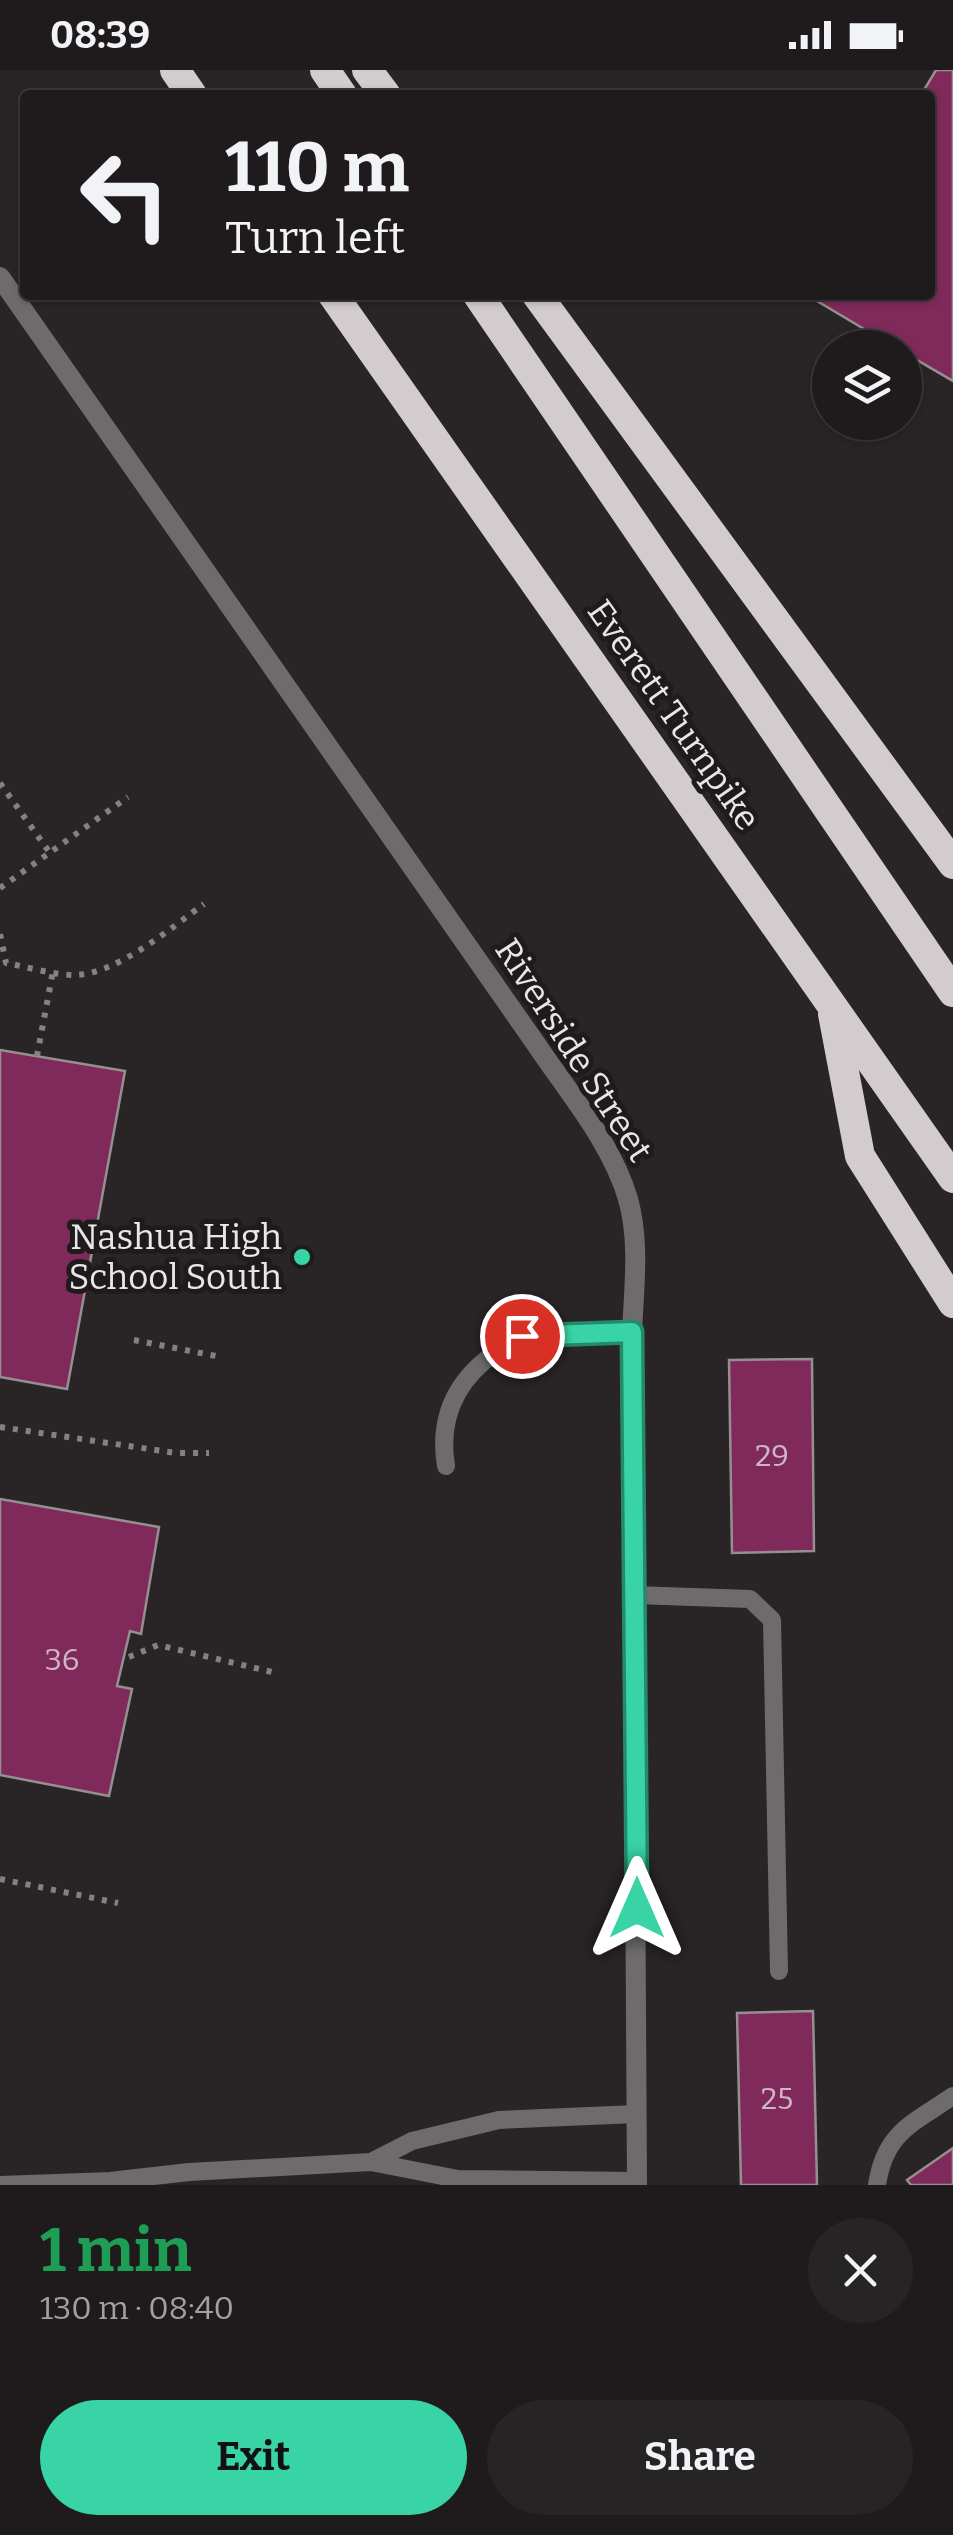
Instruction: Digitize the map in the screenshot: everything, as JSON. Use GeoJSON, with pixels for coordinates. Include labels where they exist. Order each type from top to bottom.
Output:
{"type":"FeatureCollection","features":[{"type":"Feature","properties":{"kind":"highway"},"geometry":{"type":"LineString","coordinates":[[367,70],[382,90]]}},
{"type":"Feature","properties":{"kind":"highway","name":"Everett Turnpike"},"geometry":{"type":"LineString","coordinates":[[337,300],[953,1178]]}},
{"type":"Feature","properties":{"kind":"highway","name":"Everett Turnpike"},"geometry":{"type":"LineString","coordinates":[[481,300],[953,992]]}},
{"type":"Feature","properties":{"kind":"highway"},"geometry":{"type":"LineString","coordinates":[[541,300],[953,864]]}},
{"type":"Feature","properties":{"kind":"highway"},"geometry":{"type":"LineString","coordinates":[[830,1001],[860,1156],[953,1303]]}},
{"type":"Feature","properties":{"kind":"street","name":"Riverside Street"},"geometry":{"type":"LineString","coordinates":[[0,277],[356,784],[605,1148],[622,1182],[631,1214],[635,1254],[632,1332],[637,2183]]}},
{"type":"Feature","properties":{"kind":"lane"},"geometry":{"type":"LineString","coordinates":[[446,1466],[446,1417],[456,1391],[475,1366],[522,1336],[632,1332]]}},
{"type":"Feature","properties":{"kind":"lane"},"geometry":{"type":"LineString","coordinates":[[635,1595],[750,1599],[772,1620],[779,1971]]}},
{"type":"Feature","properties":{"kind":"lane"},"geometry":{"type":"LineString","coordinates":[[877,2185],[881,2156],[901,2132],[953,2096]]}},
{"type":"Feature","properties":{"kind":"lane"},"geometry":{"type":"LineString","coordinates":[[371,2162],[412,2141],[499,2120],[636,2114]]}},
{"type":"Feature","properties":{"kind":"lane"},"geometry":{"type":"LineString","coordinates":[[0,2185],[110,2182],[190,2172],[371,2162],[458,2179],[532,2184],[637,2183]]}},
{"type":"Feature","properties":{"kind":"path"},"geometry":{"type":"LineString","coordinates":[[0,782],[50,853]]}},
{"type":"Feature","properties":{"kind":"path"},"geometry":{"type":"LineString","coordinates":[[0,888],[128,797]]}},
{"type":"Feature","properties":{"kind":"path"},"geometry":{"type":"LineString","coordinates":[[0,934],[6,963],[74,975],[94,972],[155,940],[204,904]]}},
{"type":"Feature","properties":{"kind":"path"},"geometry":{"type":"LineString","coordinates":[[38,1056],[53,972]]}},
{"type":"Feature","properties":{"kind":"path"},"geometry":{"type":"LineString","coordinates":[[134,1340],[216,1356]]}},
{"type":"Feature","properties":{"kind":"path"},"geometry":{"type":"LineString","coordinates":[[0,1427],[176,1453],[209,1452]]}},
{"type":"Feature","properties":{"kind":"path"},"geometry":{"type":"LineString","coordinates":[[129,1657],[158,1645],[276,1673]]}},
{"type":"Feature","properties":{"kind":"path"},"geometry":{"type":"LineString","coordinates":[[0,1880],[118,1903]]}},
{"type":"Feature","properties":{"kind":"building"},"geometry":{"type":"Polygon","coordinates":[[[936,70],[953,70],[953,381],[922,363],[922,330],[866,330],[815,300],[935,300],[935,90],[924,90],[936,70]]]}},
{"type":"Feature","properties":{"kind":"building","name":"Nashua High School South"},"geometry":{"type":"Polygon","coordinates":[[[0,1050],[125,1071],[67,1389],[0,1377],[0,1050]]]}},
{"type":"Feature","properties":{"kind":"building"},"geometry":{"type":"Polygon","coordinates":[[[812,1359],[814,1551],[732,1553],[729,1360],[812,1359]]]}},
{"type":"Feature","properties":{"kind":"building"},"geometry":{"type":"Polygon","coordinates":[[[0,1499],[159,1527],[141,1634],[130,1631],[117,1686],[132,1689],[109,1796],[0,1775],[0,1499]]]}},
{"type":"Feature","properties":{"kind":"building"},"geometry":{"type":"Polygon","coordinates":[[[813,2011],[817,2185],[741,2185],[737,2013],[813,2011]]]}},
{"type":"Feature","properties":{"kind":"building"},"geometry":{"type":"Polygon","coordinates":[[[953,2148],[953,2185],[911,2185],[907,2180],[953,2148]]]}},
{"type":"Feature","properties":{"kind":"place","name":"Nashua High School South"},"geometry":{"type":"Point","coordinates":[302,1257]}},
{"type":"Feature","properties":{"kind":"route"},"geometry":{"type":"LineString","coordinates":[[522,1336],[632,1332],[637,1908]]}}]}
